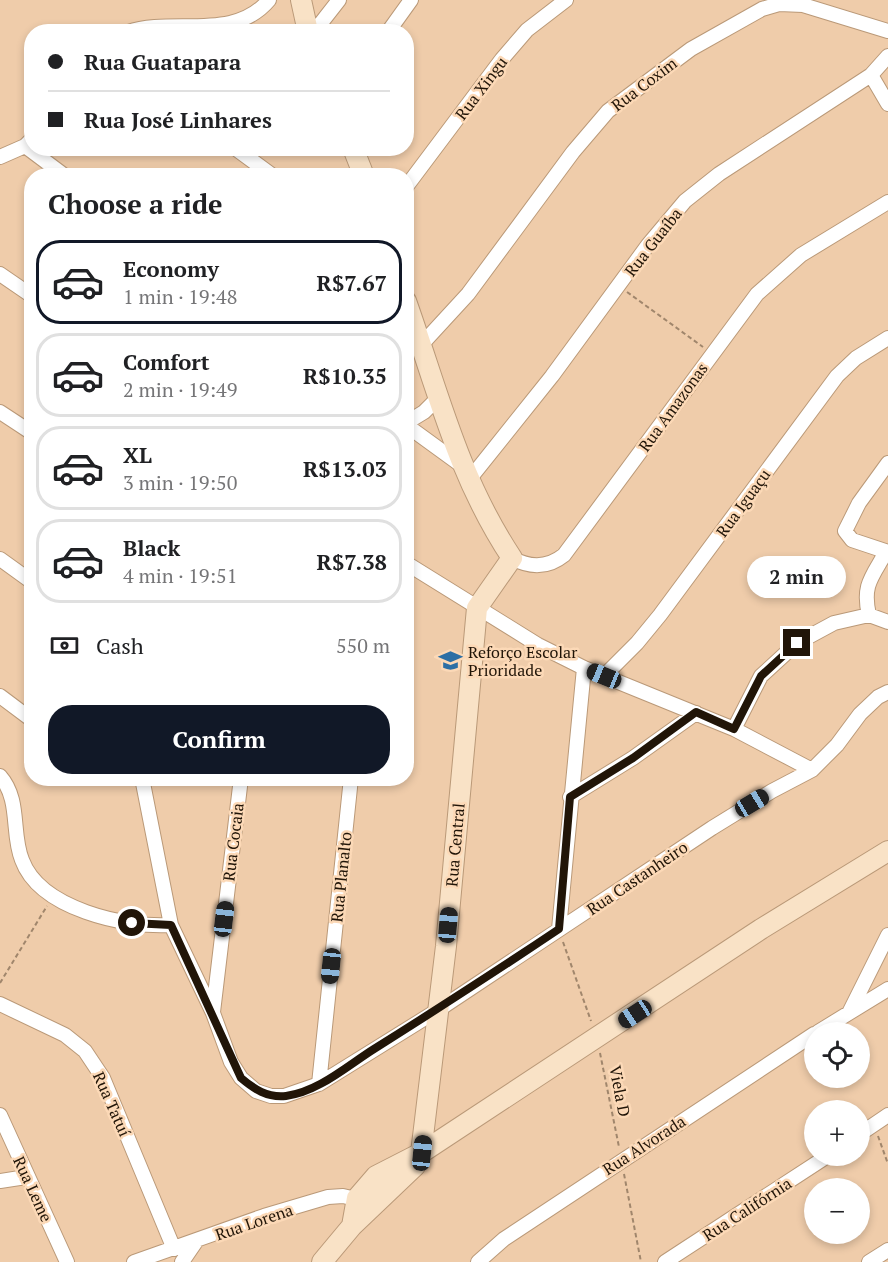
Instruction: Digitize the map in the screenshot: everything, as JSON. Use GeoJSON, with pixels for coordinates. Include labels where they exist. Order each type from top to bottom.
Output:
{"type":"FeatureCollection","features":[{"type":"Feature","properties":{"kind":"street"},"geometry":{"type":"LineString","coordinates":[[218,24],[245,20],[262,9],[269,0]]}},
{"type":"Feature","properties":{"kind":"street"},"geometry":{"type":"LineString","coordinates":[[301,0],[307,24]]}},
{"type":"Feature","properties":{"kind":"street"},"geometry":{"type":"LineString","coordinates":[[320,24],[339,0]]}},
{"type":"Feature","properties":{"kind":"street"},"geometry":{"type":"LineString","coordinates":[[394,24],[411,0]]}},
{"type":"Feature","properties":{"kind":"street","name":"Rua Xingu"},"geometry":{"type":"LineString","coordinates":[[414,176],[502,59],[527,30],[566,0]]}},
{"type":"Feature","properties":{"kind":"street","name":"Rua Coxim"},"geometry":{"type":"LineString","coordinates":[[422,344],[468,294],[573,152],[608,111],[691,49],[762,9],[779,4],[803,5],[888,31]]}},
{"type":"Feature","properties":{"kind":"street","name":"Rua Guaíba"},"geometry":{"type":"LineString","coordinates":[[465,473],[552,376],[666,223],[699,188],[871,75],[888,56]]}},
{"type":"Feature","properties":{"kind":"street"},"geometry":{"type":"LineString","coordinates":[[871,75],[888,104]]}},
{"type":"Feature","properties":{"kind":"street"},"geometry":{"type":"LineString","coordinates":[[0,157],[24,145]]}},
{"type":"Feature","properties":{"kind":"street"},"geometry":{"type":"LineString","coordinates":[[43,156],[56,168]]}},
{"type":"Feature","properties":{"kind":"street"},"geometry":{"type":"LineString","coordinates":[[246,156],[262,168]]}},
{"type":"Feature","properties":{"kind":"street","name":"Rua Amazonas"},"geometry":{"type":"LineString","coordinates":[[512,558],[532,566],[546,564],[564,555],[757,294],[772,279],[818,244],[888,202]]}},
{"type":"Feature","properties":{"kind":"street"},"geometry":{"type":"LineString","coordinates":[[0,274],[24,290]]}},
{"type":"Feature","properties":{"kind":"street"},"geometry":{"type":"LineString","coordinates":[[414,322],[436,399],[465,473],[494,530],[512,558],[477,608]]}},
{"type":"Feature","properties":{"kind":"street","name":"Rua Iguaçu"},"geometry":{"type":"LineString","coordinates":[[604,676],[637,643],[660,615],[837,376],[856,358],[888,338]]}},
{"type":"Feature","properties":{"kind":"street"},"geometry":{"type":"LineString","coordinates":[[414,419],[436,399]]}},
{"type":"Feature","properties":{"kind":"street"},"geometry":{"type":"LineString","coordinates":[[0,412],[24,428]]}},
{"type":"Feature","properties":{"kind":"street"},"geometry":{"type":"LineString","coordinates":[[414,431],[465,473]]}},
{"type":"Feature","properties":{"kind":"street"},"geometry":{"type":"LineString","coordinates":[[869,615],[865,597],[866,588],[887,552],[852,540],[846,531],[859,503],[888,464]]}},
{"type":"Feature","properties":{"kind":"street"},"geometry":{"type":"LineString","coordinates":[[0,560],[24,576]]}},
{"type":"Feature","properties":{"kind":"street"},"geometry":{"type":"LineString","coordinates":[[414,568],[477,608],[584,668],[696,712],[813,770]]}},
{"type":"Feature","properties":{"kind":"street","name":"Rua Central"},"geometry":{"type":"LineString","coordinates":[[422,1153],[477,608]]}},
{"type":"Feature","properties":{"kind":"street"},"geometry":{"type":"LineString","coordinates":[[734,729],[761,676],[797,643],[834,623],[869,615],[888,622]]}},
{"type":"Feature","properties":{"kind":"street"},"geometry":{"type":"LineString","coordinates":[[559,929],[584,668]]}},
{"type":"Feature","properties":{"kind":"street","name":"Rua Castanheiro"},"geometry":{"type":"LineString","coordinates":[[144,786],[171,925],[213,1013],[231,1062],[241,1078],[256,1091],[271,1096],[284,1096],[319,1084],[438,1010],[712,828],[813,770],[837,745],[860,714],[878,697],[888,692]]}},
{"type":"Feature","properties":{"kind":"street"},"geometry":{"type":"LineString","coordinates":[[0,696],[24,714]]}},
{"type":"Feature","properties":{"kind":"street"},"geometry":{"type":"LineString","coordinates":[[570,797],[633,758],[696,712]]}},
{"type":"Feature","properties":{"kind":"street"},"geometry":{"type":"LineString","coordinates":[[0,776],[15,807],[22,860],[29,873],[52,897],[63,904],[132,923],[171,925]]}},
{"type":"Feature","properties":{"kind":"street","name":"Rua Cocaia"},"geometry":{"type":"LineString","coordinates":[[213,1013],[240,786]]}},
{"type":"Feature","properties":{"kind":"street","name":"Rua Planalto"},"geometry":{"type":"LineString","coordinates":[[319,1084],[350,786]]}},
{"type":"Feature","properties":{"kind":"street"},"geometry":{"type":"LineString","coordinates":[[322,1262],[352,1226],[366,1201],[415,1166],[422,1153],[761,929],[888,851]]}},
{"type":"Feature","properties":{"kind":"street"},"geometry":{"type":"LineString","coordinates":[[849,1012],[888,935]]}},
{"type":"Feature","properties":{"kind":"street","name":"Rua Alvorada"},"geometry":{"type":"LineString","coordinates":[[833,1022],[888,989]]}},
{"type":"Feature","properties":{"kind":"street","name":"Rua Tatuí"},"geometry":{"type":"LineString","coordinates":[[0,1004],[65,1035],[85,1051],[103,1078],[174,1249]]}},
{"type":"Feature","properties":{"kind":"street","name":"Rua Alvorada"},"geometry":{"type":"LineString","coordinates":[[478,1262],[504,1239],[804,1041]]}},
{"type":"Feature","properties":{"kind":"street","name":"Rua Leme"},"geometry":{"type":"LineString","coordinates":[[0,1115],[26,1177],[67,1262]]}},
{"type":"Feature","properties":{"kind":"street"},"geometry":{"type":"LineString","coordinates":[[870,1126],[888,1115]]}},
{"type":"Feature","properties":{"kind":"street","name":"Rua Califórnia"},"geometry":{"type":"LineString","coordinates":[[665,1262],[812,1166]]}},
{"type":"Feature","properties":{"kind":"street"},"geometry":{"type":"LineString","coordinates":[[0,1181],[26,1177]]}},
{"type":"Feature","properties":{"kind":"street","name":"Rua Lorena"},"geometry":{"type":"LineString","coordinates":[[134,1262],[156,1259],[174,1249],[264,1216],[328,1197],[343,1196],[366,1201]]}},
{"type":"Feature","properties":{"kind":"street"},"geometry":{"type":"LineString","coordinates":[[182,1262],[195,1242]]}},
{"type":"Feature","properties":{"kind":"street"},"geometry":{"type":"LineString","coordinates":[[869,1262],[888,1250]]}},
{"type":"Feature","properties":{"kind":"path"},"geometry":{"type":"LineString","coordinates":[[619,286],[712,354]]}},
{"type":"Feature","properties":{"kind":"path"},"geometry":{"type":"LineString","coordinates":[[0,983],[52,897]]}},
{"type":"Feature","properties":{"kind":"path","name":"Viela D"},"geometry":{"type":"LineString","coordinates":[[559,929],[597,1038],[641,1262]]}},
{"type":"Feature","properties":{"kind":"path"},"geometry":{"type":"LineString","coordinates":[[873,1124],[888,1164]]}},
{"type":"Feature","properties":{"kind":"place","name":"Reforço Escolar Prioridade"},"geometry":{"type":"Point","coordinates":[450,661]}},
{"type":"Feature","properties":{"kind":"route"},"geometry":{"type":"LineString","coordinates":[[132,923],[171,925],[186,952],[213,1013],[231,1062],[241,1078],[256,1091],[271,1096],[298,1094],[319,1084],[438,1010],[559,929],[570,797],[633,758],[696,712],[734,729],[761,676],[797,643]]}}]}
